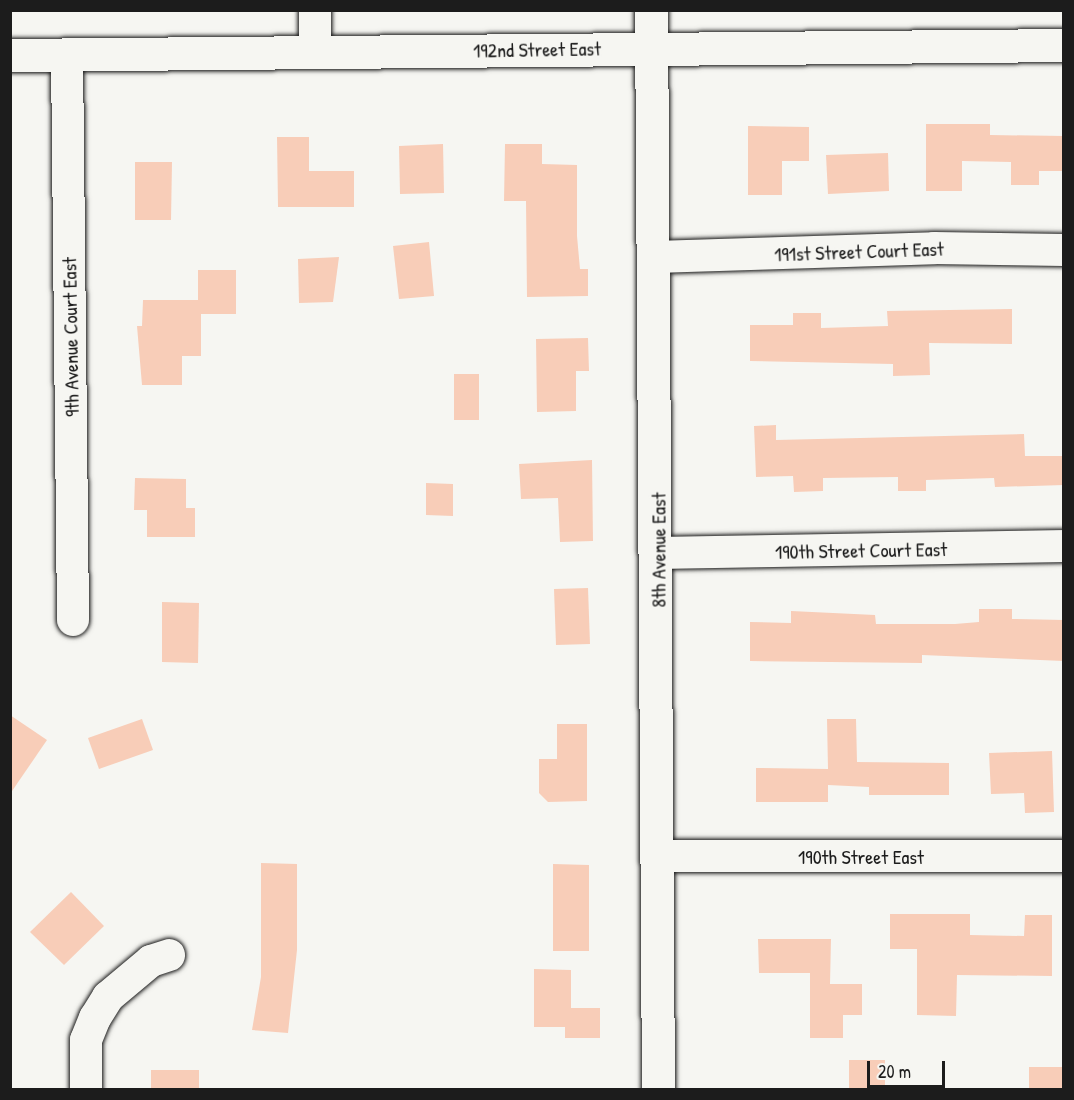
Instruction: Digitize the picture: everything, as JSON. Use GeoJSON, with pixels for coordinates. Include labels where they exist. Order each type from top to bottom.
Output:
{"type":"FeatureCollection","features":[{"type":"Feature","properties":{"kind":"street"},"geometry":{"type":"LineString","coordinates":[[315,10],[315,51]]}},
{"type":"Feature","properties":{"kind":"street","name":"8th Avenue East"},"geometry":{"type":"LineString","coordinates":[[651,10],[658,553],[658,1089]]}},
{"type":"Feature","properties":{"kind":"street","name":"192nd Street East"},"geometry":{"type":"LineString","coordinates":[[10,55],[652,47],[1064,45]]}},
{"type":"Feature","properties":{"kind":"street","name":"9th Avenue Court East"},"geometry":{"type":"LineString","coordinates":[[67,55],[73,620]]}},
{"type":"Feature","properties":{"kind":"street","name":"191st Street Court East"},"geometry":{"type":"LineString","coordinates":[[655,257],[934,248],[1064,250]]}},
{"type":"Feature","properties":{"kind":"street","name":"190th Street Court East"},"geometry":{"type":"LineString","coordinates":[[658,553],[1064,546]]}},
{"type":"Feature","properties":{"kind":"street","name":"190th Street East"},"geometry":{"type":"LineString","coordinates":[[658,856],[1064,856]]}},
{"type":"Feature","properties":{"kind":"street"},"geometry":{"type":"LineString","coordinates":[[86,1089],[86,1040],[108,997],[151,961],[169,955]]}},
{"type":"Feature","properties":{"kind":"building"},"geometry":{"type":"Polygon","coordinates":[[[926,124],[990,124],[990,135],[1064,136],[1064,171],[1039,171],[1039,185],[1011,185],[1011,162],[962,161],[962,191],[926,191],[926,124]]]}},
{"type":"Feature","properties":{"kind":"building"},"geometry":{"type":"Polygon","coordinates":[[[748,126],[809,127],[809,161],[782,161],[782,195],[748,195],[748,126]]]}},
{"type":"Feature","properties":{"kind":"building"},"geometry":{"type":"Polygon","coordinates":[[[277,137],[309,137],[309,171],[354,171],[354,207],[278,207],[277,137]]]}},
{"type":"Feature","properties":{"kind":"building"},"geometry":{"type":"Polygon","coordinates":[[[443,144],[444,193],[400,194],[399,146],[443,144]]]}},
{"type":"Feature","properties":{"kind":"building"},"geometry":{"type":"Polygon","coordinates":[[[505,144],[542,144],[542,164],[577,165],[577,236],[580,269],[588,269],[588,296],[527,297],[526,201],[504,201],[505,144]]]}},
{"type":"Feature","properties":{"kind":"building"},"geometry":{"type":"Polygon","coordinates":[[[888,153],[889,191],[828,194],[826,155],[888,153]]]}},
{"type":"Feature","properties":{"kind":"building"},"geometry":{"type":"Polygon","coordinates":[[[135,162],[172,162],[171,220],[135,220],[135,162]]]}},
{"type":"Feature","properties":{"kind":"building"},"geometry":{"type":"Polygon","coordinates":[[[429,242],[434,296],[399,299],[393,246],[429,242]]]}},
{"type":"Feature","properties":{"kind":"building"},"geometry":{"type":"Polygon","coordinates":[[[339,257],[333,302],[299,303],[298,259],[339,257]]]}},
{"type":"Feature","properties":{"kind":"building"},"geometry":{"type":"Polygon","coordinates":[[[198,270],[236,270],[236,314],[201,314],[201,356],[182,356],[182,385],[142,385],[137,326],[142,326],[143,300],[198,300],[198,270]]]}},
{"type":"Feature","properties":{"kind":"building"},"geometry":{"type":"Polygon","coordinates":[[[1012,309],[1012,344],[929,343],[930,375],[893,376],[893,364],[750,361],[750,325],[793,325],[793,313],[821,313],[821,328],[888,326],[887,311],[1012,309]]]}},
{"type":"Feature","properties":{"kind":"building"},"geometry":{"type":"Polygon","coordinates":[[[588,338],[589,371],[576,371],[576,411],[537,412],[536,339],[588,338]]]}},
{"type":"Feature","properties":{"kind":"building"},"geometry":{"type":"Polygon","coordinates":[[[454,374],[479,374],[479,420],[454,420],[454,374]]]}},
{"type":"Feature","properties":{"kind":"building"},"geometry":{"type":"Polygon","coordinates":[[[776,425],[776,440],[1024,434],[1025,456],[1064,456],[1064,485],[995,487],[994,478],[926,480],[926,491],[898,491],[898,477],[823,478],[823,491],[794,492],[793,476],[756,477],[754,426],[776,425]]]}},
{"type":"Feature","properties":{"kind":"building"},"geometry":{"type":"Polygon","coordinates":[[[592,460],[593,541],[560,542],[558,498],[521,499],[519,464],[592,460]]]}},
{"type":"Feature","properties":{"kind":"building"},"geometry":{"type":"Polygon","coordinates":[[[135,478],[186,479],[186,508],[195,508],[195,537],[147,537],[147,510],[134,510],[135,478]]]}},
{"type":"Feature","properties":{"kind":"building"},"geometry":{"type":"Polygon","coordinates":[[[426,483],[453,484],[453,516],[426,515],[426,483]]]}},
{"type":"Feature","properties":{"kind":"building"},"geometry":{"type":"Polygon","coordinates":[[[588,588],[590,644],[556,645],[554,589],[588,588]]]}},
{"type":"Feature","properties":{"kind":"building"},"geometry":{"type":"Polygon","coordinates":[[[162,602],[199,603],[198,663],[162,662],[162,602]]]}},
{"type":"Feature","properties":{"kind":"building"},"geometry":{"type":"Polygon","coordinates":[[[979,609],[1012,609],[1012,619],[1064,620],[1064,661],[922,655],[922,663],[750,661],[750,622],[791,623],[791,611],[875,615],[876,624],[955,624],[979,622],[979,609]]]}},
{"type":"Feature","properties":{"kind":"building"},"geometry":{"type":"Polygon","coordinates":[[[10,715],[47,740],[10,794],[10,715]]]}},
{"type":"Feature","properties":{"kind":"building"},"geometry":{"type":"Polygon","coordinates":[[[142,719],[153,750],[99,769],[88,738],[142,719]]]}},
{"type":"Feature","properties":{"kind":"building"},"geometry":{"type":"Polygon","coordinates":[[[827,719],[856,719],[857,762],[949,763],[949,795],[869,795],[869,787],[828,785],[828,802],[756,802],[756,768],[828,769],[827,719]]]}},
{"type":"Feature","properties":{"kind":"building"},"geometry":{"type":"Polygon","coordinates":[[[557,724],[587,724],[587,801],[548,802],[539,793],[539,759],[557,759],[557,724]]]}},
{"type":"Feature","properties":{"kind":"building"},"geometry":{"type":"Polygon","coordinates":[[[1052,751],[1054,812],[1025,813],[1024,793],[991,794],[989,753],[1052,751]]]}},
{"type":"Feature","properties":{"kind":"building"},"geometry":{"type":"Polygon","coordinates":[[[261,863],[297,864],[297,950],[288,1033],[252,1030],[261,977],[261,863]]]}},
{"type":"Feature","properties":{"kind":"building"},"geometry":{"type":"Polygon","coordinates":[[[553,864],[589,865],[589,951],[553,951],[553,864]]]}},
{"type":"Feature","properties":{"kind":"building"},"geometry":{"type":"Polygon","coordinates":[[[71,892],[104,926],[64,965],[30,932],[71,892]]]}},
{"type":"Feature","properties":{"kind":"building"},"geometry":{"type":"Polygon","coordinates":[[[890,914],[970,914],[970,935],[1024,936],[1025,915],[1052,915],[1052,976],[957,975],[956,1016],[917,1015],[917,949],[890,949],[890,914]]]}},
{"type":"Feature","properties":{"kind":"building"},"geometry":{"type":"Polygon","coordinates":[[[758,939],[831,939],[830,984],[862,984],[862,1015],[843,1015],[843,1038],[810,1038],[810,973],[759,973],[758,939]]]}},
{"type":"Feature","properties":{"kind":"building"},"geometry":{"type":"Polygon","coordinates":[[[534,969],[571,970],[571,1008],[600,1008],[600,1038],[565,1038],[565,1027],[534,1027],[534,969]]]}},
{"type":"Feature","properties":{"kind":"building"},"geometry":{"type":"Polygon","coordinates":[[[849,1060],[885,1060],[885,1089],[849,1089],[849,1060]]]}},
{"type":"Feature","properties":{"kind":"building"},"geometry":{"type":"Polygon","coordinates":[[[1029,1067],[1064,1067],[1064,1089],[1029,1089],[1029,1067]]]}},
{"type":"Feature","properties":{"kind":"building"},"geometry":{"type":"Polygon","coordinates":[[[151,1070],[199,1070],[199,1089],[151,1089],[151,1070]]]}}]}
